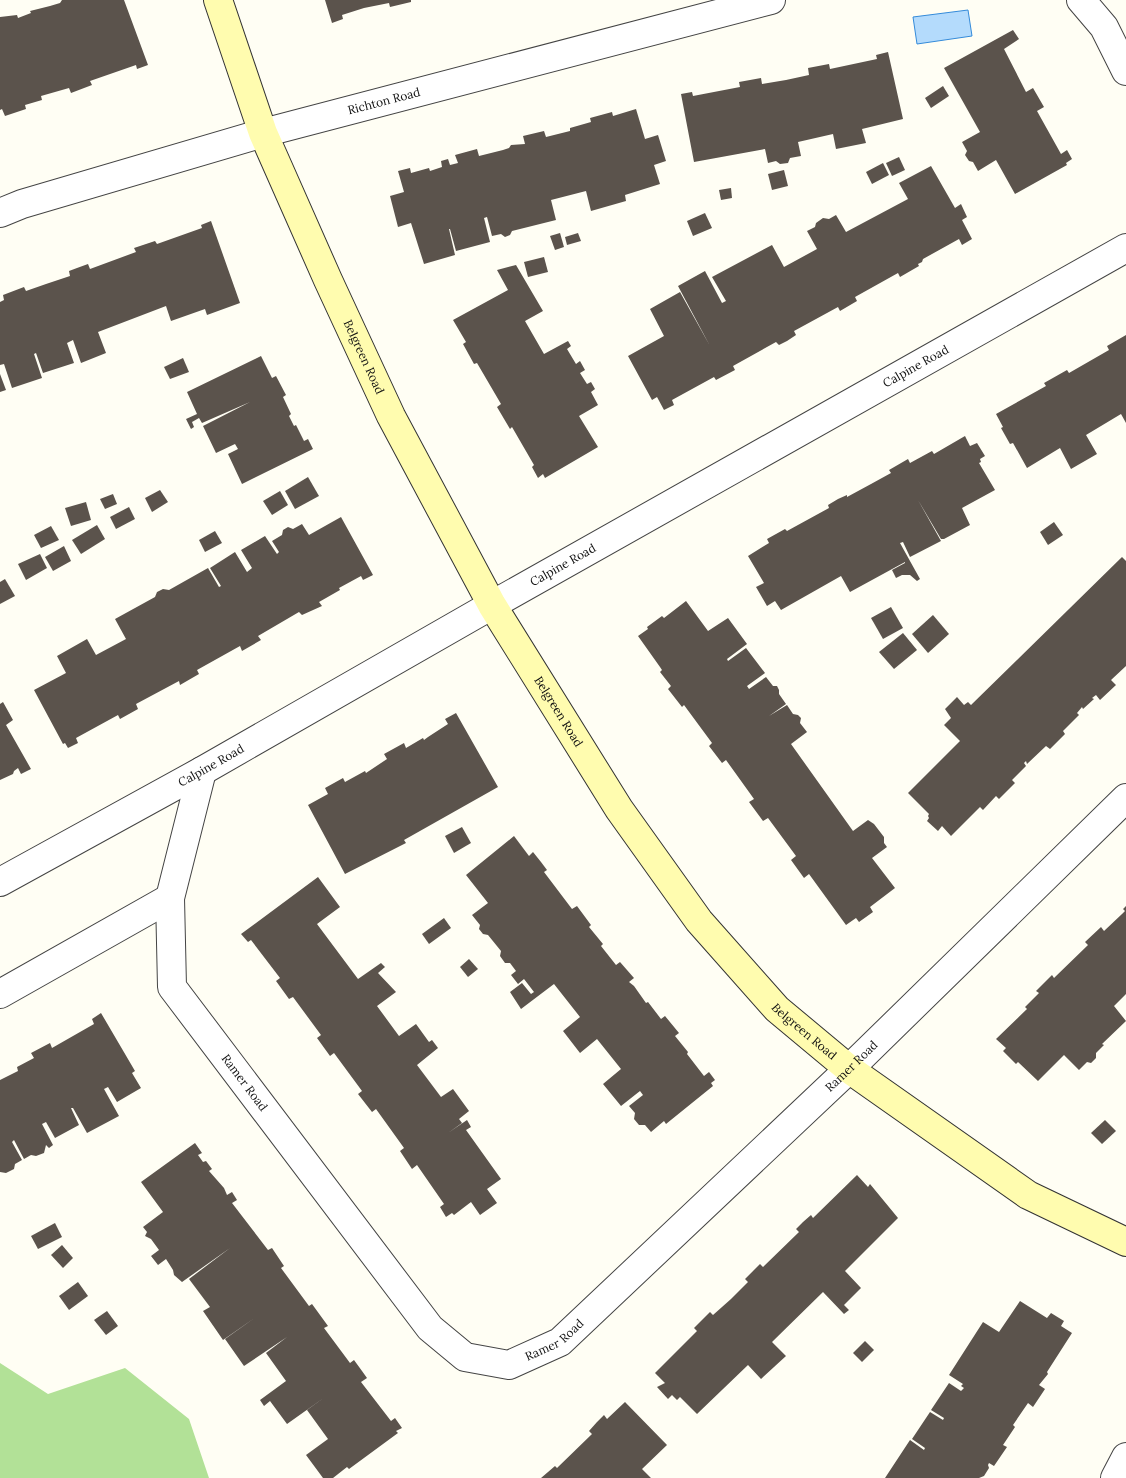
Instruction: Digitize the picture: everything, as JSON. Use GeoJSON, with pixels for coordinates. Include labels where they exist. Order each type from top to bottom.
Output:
{"type":"FeatureCollection","features":[{"type":"Feature","properties":{"kind":"street","name":"Belgreen Road"},"geometry":{"type":"LineString","coordinates":[[218,0],[263,133],[391,416],[492,605],[619,809],[699,921],[777,1009],[848,1069],[1028,1195],[1126,1242]]}},
{"type":"Feature","properties":{"kind":"street","name":"Richton Road"},"geometry":{"type":"LineString","coordinates":[[0,213],[22,204],[263,133],[771,0]]}},
{"type":"Feature","properties":{"kind":"street"},"geometry":{"type":"LineString","coordinates":[[1081,0],[1104,27],[1126,71]]}},
{"type":"Feature","properties":{"kind":"street","name":"Calpine Road"},"geometry":{"type":"LineString","coordinates":[[0,882],[202,771],[492,605],[1126,248]]}},
{"type":"Feature","properties":{"kind":"street","name":"Ramer Road"},"geometry":{"type":"LineString","coordinates":[[202,771],[170,898],[172,987],[430,1328],[465,1357],[509,1365],[560,1342],[848,1069],[1126,798]]}},
{"type":"Feature","properties":{"kind":"street"},"geometry":{"type":"LineString","coordinates":[[0,994],[170,898]]}},
{"type":"Feature","properties":{"kind":"street"},"geometry":{"type":"LineString","coordinates":[[1115,1478],[1126,1457]]}},
{"type":"Feature","properties":{"kind":"green space"},"geometry":{"type":"Polygon","coordinates":[[[0,1363],[48,1394],[125,1368],[189,1419],[209,1478],[0,1478],[0,1363]]]}},
{"type":"Feature","properties":{"kind":"water"},"geometry":{"type":"Polygon","coordinates":[[[968,10],[972,36],[917,44],[913,17],[968,10]]]}},
{"type":"Feature","properties":{"kind":"building"},"geometry":{"type":"Polygon","coordinates":[[[62,0],[124,0],[148,65],[137,69],[136,65],[90,81],[92,85],[71,93],[69,88],[41,96],[42,100],[25,105],[26,109],[5,116],[2,109],[0,110],[0,17],[17,15],[18,18],[31,13],[30,11],[60,3],[62,0]]]}},
{"type":"Feature","properties":{"kind":"building"},"geometry":{"type":"Polygon","coordinates":[[[325,0],[411,0],[411,2],[390,7],[389,3],[364,8],[342,15],[343,19],[332,23],[325,0]]]}},
{"type":"Feature","properties":{"kind":"building"},"geometry":{"type":"Polygon","coordinates":[[[1013,30],[1019,39],[1004,49],[1026,92],[1033,88],[1044,107],[1037,111],[1061,154],[1067,150],[1072,159],[1066,163],[1067,165],[1015,194],[996,160],[978,171],[973,162],[969,161],[965,155],[967,151],[962,142],[980,132],[944,68],[1013,30]]]}},
{"type":"Feature","properties":{"kind":"building"},"geometry":{"type":"Polygon","coordinates":[[[888,52],[903,119],[862,129],[866,143],[836,149],[833,134],[798,142],[801,156],[790,158],[788,163],[780,164],[776,161],[768,163],[765,149],[694,162],[681,94],[692,92],[693,96],[740,87],[739,82],[761,78],[762,84],[786,80],[809,75],[808,68],[829,64],[830,69],[877,59],[876,55],[888,52]]]}},
{"type":"Feature","properties":{"kind":"building"},"geometry":{"type":"Polygon","coordinates":[[[943,86],[949,96],[931,108],[925,98],[943,86]]]}},
{"type":"Feature","properties":{"kind":"building"},"geometry":{"type":"Polygon","coordinates":[[[636,109],[645,139],[658,135],[666,161],[654,165],[660,184],[625,195],[626,201],[591,211],[586,191],[551,200],[556,220],[512,231],[510,235],[505,237],[501,234],[492,236],[487,217],[484,218],[490,242],[456,251],[449,229],[455,255],[424,264],[411,223],[398,227],[390,196],[404,192],[398,171],[410,168],[411,173],[429,168],[430,171],[442,167],[441,161],[448,159],[450,165],[458,163],[455,155],[477,149],[479,156],[503,150],[511,145],[525,144],[523,136],[544,131],[546,137],[570,131],[570,128],[591,122],[590,118],[612,112],[613,116],[636,109]]]}},
{"type":"Feature","properties":{"kind":"building"},"geometry":{"type":"Polygon","coordinates":[[[899,157],[905,170],[892,176],[886,163],[899,157]]]}},
{"type":"Feature","properties":{"kind":"building"},"geometry":{"type":"Polygon","coordinates":[[[883,163],[889,175],[872,184],[866,172],[883,163]]]}},
{"type":"Feature","properties":{"kind":"building"},"geometry":{"type":"Polygon","coordinates":[[[931,166],[955,208],[961,204],[967,217],[962,220],[972,239],[962,245],[959,239],[923,259],[918,264],[919,266],[900,277],[898,273],[855,297],[857,301],[840,311],[838,307],[794,331],[796,335],[787,341],[779,345],[776,342],[733,366],[735,370],[716,380],[714,377],[672,400],[674,405],[664,410],[657,397],[652,400],[628,356],[664,336],[650,309],[680,292],[710,346],[678,286],[705,271],[722,303],[726,301],[712,277],[772,245],[784,267],[817,249],[807,231],[815,227],[816,223],[823,218],[829,219],[836,215],[846,232],[908,199],[899,183],[931,166]]]}},
{"type":"Feature","properties":{"kind":"building"},"geometry":{"type":"Polygon","coordinates":[[[784,170],[788,186],[772,190],[768,174],[784,170]]]}},
{"type":"Feature","properties":{"kind":"building"},"geometry":{"type":"Polygon","coordinates":[[[731,188],[732,198],[721,200],[719,190],[731,188]]]}},
{"type":"Feature","properties":{"kind":"building"},"geometry":{"type":"Polygon","coordinates":[[[705,213],[712,228],[693,236],[687,221],[705,213]]]}},
{"type":"Feature","properties":{"kind":"building"},"geometry":{"type":"Polygon","coordinates":[[[211,221],[240,303],[207,315],[205,309],[171,321],[166,306],[98,332],[106,353],[81,363],[73,340],[67,343],[74,363],[43,373],[36,353],[34,354],[42,378],[12,388],[4,364],[0,365],[0,302],[4,300],[3,295],[24,287],[26,291],[70,276],[69,271],[88,264],[90,269],[136,252],[134,248],[155,241],[157,244],[202,228],[201,225],[211,221]]]}},
{"type":"Feature","properties":{"kind":"building"},"geometry":{"type":"Polygon","coordinates":[[[560,233],[564,247],[555,250],[550,236],[560,233]]]}},
{"type":"Feature","properties":{"kind":"building"},"geometry":{"type":"Polygon","coordinates":[[[578,233],[581,241],[567,245],[565,237],[578,233]]]}},
{"type":"Feature","properties":{"kind":"building"},"geometry":{"type":"Polygon","coordinates":[[[544,257],[548,272],[528,277],[524,262],[544,257]]]}},
{"type":"Feature","properties":{"kind":"building"},"geometry":{"type":"Polygon","coordinates":[[[516,265],[543,311],[525,321],[544,354],[568,341],[571,346],[567,349],[576,364],[580,361],[585,370],[580,373],[587,384],[591,382],[595,389],[591,392],[598,405],[579,416],[598,447],[545,478],[543,474],[538,478],[532,467],[534,465],[512,427],[510,429],[497,407],[501,404],[477,363],[474,364],[463,344],[466,342],[453,320],[508,290],[497,270],[516,265]]]}},
{"type":"Feature","properties":{"kind":"building"},"geometry":{"type":"Polygon","coordinates":[[[1126,335],[1126,423],[1121,414],[1086,435],[1097,454],[1071,469],[1060,448],[1027,468],[1013,443],[1010,444],[996,414],[1046,386],[1044,383],[1067,370],[1069,373],[1109,350],[1107,346],[1126,335]]]}},
{"type":"Feature","properties":{"kind":"building"},"geometry":{"type":"Polygon","coordinates":[[[261,356],[272,378],[276,376],[286,395],[283,397],[294,426],[296,425],[304,441],[308,439],[313,449],[242,484],[228,454],[238,449],[235,444],[216,453],[203,426],[250,402],[202,423],[199,418],[192,422],[194,427],[191,429],[186,419],[197,414],[187,392],[261,356]]]}},
{"type":"Feature","properties":{"kind":"building"},"geometry":{"type":"Polygon","coordinates":[[[183,358],[189,372],[170,379],[164,367],[183,358]]]}},
{"type":"Feature","properties":{"kind":"building"},"geometry":{"type":"Polygon","coordinates":[[[0,374],[6,390],[0,392],[0,374]]]}},
{"type":"Feature","properties":{"kind":"building"},"geometry":{"type":"Polygon","coordinates":[[[965,436],[970,446],[977,443],[985,456],[980,459],[981,462],[979,463],[995,490],[962,508],[970,525],[944,539],[941,539],[918,500],[941,541],[910,557],[903,542],[900,543],[920,579],[917,581],[910,575],[902,575],[896,578],[892,570],[905,562],[850,592],[841,576],[781,610],[775,601],[767,606],[756,587],[764,583],[748,556],[769,543],[767,539],[785,529],[787,531],[829,508],[828,505],[838,499],[847,495],[847,497],[891,473],[889,470],[908,459],[910,463],[932,451],[934,454],[965,436]]]}},
{"type":"Feature","properties":{"kind":"building"},"geometry":{"type":"Polygon","coordinates":[[[308,477],[319,496],[295,509],[285,491],[308,477]]]}},
{"type":"Feature","properties":{"kind":"building"},"geometry":{"type":"Polygon","coordinates":[[[160,490],[168,502],[152,512],[145,498],[160,490]]]}},
{"type":"Feature","properties":{"kind":"building"},"geometry":{"type":"Polygon","coordinates":[[[280,491],[288,505],[272,515],[263,501],[280,491]]]}},
{"type":"Feature","properties":{"kind":"building"},"geometry":{"type":"Polygon","coordinates":[[[113,494],[117,504],[105,509],[100,499],[113,494]]]}},
{"type":"Feature","properties":{"kind":"building"},"geometry":{"type":"Polygon","coordinates":[[[86,502],[91,520],[71,526],[65,508],[86,502]]]}},
{"type":"Feature","properties":{"kind":"building"},"geometry":{"type":"Polygon","coordinates":[[[129,507],[135,519],[116,529],[110,517],[129,507]]]}},
{"type":"Feature","properties":{"kind":"building"},"geometry":{"type":"Polygon","coordinates":[[[341,517],[373,575],[363,580],[361,576],[339,588],[340,590],[319,602],[322,606],[302,615],[299,612],[258,636],[261,640],[242,651],[240,646],[197,670],[199,674],[180,685],[179,681],[136,704],[138,709],[120,719],[118,715],[76,738],[78,743],[68,748],[65,743],[63,744],[34,690],[66,673],[57,656],[87,639],[96,655],[126,639],[115,619],[155,597],[157,592],[163,589],[169,590],[208,568],[219,587],[221,586],[210,568],[235,552],[247,572],[252,568],[241,550],[265,536],[277,554],[279,552],[272,541],[282,535],[283,530],[288,527],[293,529],[302,524],[309,535],[341,517]]]}},
{"type":"Feature","properties":{"kind":"building"},"geometry":{"type":"Polygon","coordinates":[[[1054,522],[1063,535],[1048,545],[1040,532],[1054,522]]]}},
{"type":"Feature","properties":{"kind":"building"},"geometry":{"type":"Polygon","coordinates":[[[97,525],[105,539],[81,554],[72,540],[97,525]]]}},
{"type":"Feature","properties":{"kind":"building"},"geometry":{"type":"Polygon","coordinates":[[[51,526],[59,540],[41,548],[34,535],[51,526]]]}},
{"type":"Feature","properties":{"kind":"building"},"geometry":{"type":"Polygon","coordinates":[[[215,531],[222,543],[205,552],[199,540],[215,531]]]}},
{"type":"Feature","properties":{"kind":"building"},"geometry":{"type":"Polygon","coordinates":[[[64,546],[71,561],[53,571],[45,557],[64,546]]]}},
{"type":"Feature","properties":{"kind":"building"},"geometry":{"type":"Polygon","coordinates":[[[40,554],[47,568],[26,580],[18,564],[40,554]]]}},
{"type":"Feature","properties":{"kind":"building"},"geometry":{"type":"Polygon","coordinates":[[[1122,557],[1126,561],[1126,666],[1111,680],[1116,685],[1100,700],[1096,695],[1083,709],[1082,707],[1077,713],[1079,715],[1063,731],[1065,734],[1050,749],[1046,746],[1027,764],[1026,761],[1024,763],[1026,766],[1012,780],[1015,783],[999,799],[996,796],[983,810],[980,807],[951,836],[942,826],[938,831],[927,821],[929,814],[908,793],[960,741],[944,725],[951,718],[945,709],[957,697],[964,705],[968,702],[971,705],[1122,557]]]}},
{"type":"Feature","properties":{"kind":"building"},"geometry":{"type":"Polygon","coordinates":[[[5,579],[15,596],[0,604],[0,582],[5,579]]]}},
{"type":"Feature","properties":{"kind":"building"},"geometry":{"type":"Polygon","coordinates":[[[686,601],[708,631],[728,618],[747,644],[727,659],[728,661],[746,648],[765,673],[747,686],[749,689],[766,677],[773,686],[777,686],[779,694],[786,704],[769,716],[787,705],[793,714],[801,718],[800,723],[807,732],[791,744],[853,831],[868,820],[874,824],[884,837],[884,843],[887,847],[872,858],[895,888],[870,907],[873,912],[859,922],[856,918],[846,925],[809,874],[804,878],[791,860],[796,856],[768,818],[763,821],[749,802],[754,799],[726,760],[722,763],[709,746],[712,743],[684,705],[682,707],[668,689],[671,686],[660,672],[662,670],[638,636],[662,616],[664,618],[686,601]]]}},
{"type":"Feature","properties":{"kind":"building"},"geometry":{"type":"Polygon","coordinates":[[[891,607],[903,628],[883,639],[871,618],[891,607]]]}},
{"type":"Feature","properties":{"kind":"building"},"geometry":{"type":"Polygon","coordinates":[[[933,615],[949,634],[928,653],[912,634],[933,615]]]}},
{"type":"Feature","properties":{"kind":"building"},"geometry":{"type":"Polygon","coordinates":[[[903,633],[917,650],[894,669],[879,652],[903,633]]]}},
{"type":"Feature","properties":{"kind":"building"},"geometry":{"type":"Polygon","coordinates":[[[3,702],[13,720],[6,725],[31,769],[21,774],[18,768],[13,774],[0,780],[0,704],[3,702]]]}},
{"type":"Feature","properties":{"kind":"building"},"geometry":{"type":"Polygon","coordinates":[[[456,713],[498,787],[404,840],[406,843],[345,874],[308,805],[328,794],[325,788],[343,778],[345,782],[365,771],[366,773],[387,759],[384,754],[404,743],[406,748],[423,738],[424,740],[448,724],[445,719],[456,713]]]}},
{"type":"Feature","properties":{"kind":"building"},"geometry":{"type":"Polygon","coordinates":[[[462,827],[471,843],[454,853],[445,836],[462,827]]]}},
{"type":"Feature","properties":{"kind":"building"},"geometry":{"type":"Polygon","coordinates":[[[514,836],[529,856],[533,852],[541,862],[547,870],[544,872],[572,909],[577,906],[591,925],[589,927],[603,944],[601,946],[616,965],[620,962],[634,978],[629,982],[646,1003],[648,1002],[661,1019],[665,1016],[679,1033],[675,1036],[704,1076],[709,1072],[715,1080],[711,1083],[713,1086],[666,1124],[664,1121],[651,1132],[645,1125],[639,1125],[634,1119],[635,1113],[629,1106],[643,1095],[640,1091],[621,1106],[603,1084],[621,1069],[597,1039],[580,1053],[563,1031],[580,1017],[554,984],[521,1009],[510,992],[522,983],[531,994],[534,992],[524,979],[518,984],[511,975],[516,971],[510,963],[505,963],[500,956],[501,951],[488,935],[483,934],[479,929],[480,925],[472,915],[488,903],[466,875],[514,836]]]}},
{"type":"Feature","properties":{"kind":"building"},"geometry":{"type":"Polygon","coordinates":[[[318,877],[340,907],[317,924],[358,979],[381,963],[385,967],[378,973],[396,992],[377,1006],[399,1036],[416,1024],[429,1042],[432,1040],[438,1048],[417,1065],[441,1097],[453,1089],[469,1111],[459,1119],[462,1123],[448,1133],[467,1120],[471,1127],[466,1130],[501,1179],[487,1189],[497,1203],[480,1215],[471,1202],[454,1215],[452,1213],[446,1217],[440,1207],[444,1204],[417,1165],[412,1169],[400,1151],[404,1148],[376,1109],[372,1112],[358,1094],[362,1091],[334,1053],[330,1056],[317,1038],[321,1035],[293,997],[289,999],[276,981],[280,978],[251,940],[248,942],[241,934],[318,877]]]}},
{"type":"Feature","properties":{"kind":"building"},"geometry":{"type":"Polygon","coordinates":[[[1126,906],[1126,994],[1114,1006],[1126,1021],[1102,1044],[1104,1045],[1096,1053],[1096,1058],[1091,1063],[1087,1062],[1079,1070],[1064,1055],[1038,1081],[1003,1051],[1006,1048],[996,1039],[1027,1009],[1025,1007],[1039,993],[1036,991],[1052,975],[1054,978],[1088,945],[1085,942],[1101,927],[1104,931],[1122,914],[1126,906]]]}},
{"type":"Feature","properties":{"kind":"building"},"geometry":{"type":"Polygon","coordinates":[[[444,918],[451,928],[429,944],[422,934],[444,918]]]}},
{"type":"Feature","properties":{"kind":"building"},"geometry":{"type":"Polygon","coordinates":[[[469,959],[478,969],[468,977],[460,967],[469,959]]]}},
{"type":"Feature","properties":{"kind":"building"},"geometry":{"type":"Polygon","coordinates":[[[101,1013],[135,1071],[132,1073],[141,1088],[117,1102],[108,1087],[104,1089],[119,1116],[87,1133],[73,1108],[71,1108],[79,1125],[55,1138],[46,1122],[42,1124],[53,1145],[49,1148],[46,1145],[44,1153],[36,1156],[31,1155],[24,1159],[14,1140],[12,1142],[22,1160],[15,1164],[14,1169],[6,1173],[0,1172],[0,1080],[18,1071],[17,1067],[34,1058],[31,1053],[50,1043],[52,1048],[94,1024],[92,1019],[101,1013]]]}},
{"type":"Feature","properties":{"kind":"building"},"geometry":{"type":"Polygon","coordinates":[[[1105,1120],[1116,1131],[1102,1144],[1091,1133],[1105,1120]]]}},
{"type":"Feature","properties":{"kind":"building"},"geometry":{"type":"Polygon","coordinates":[[[195,1143],[202,1153],[198,1155],[212,1169],[209,1171],[224,1188],[227,1195],[232,1192],[237,1200],[232,1203],[268,1250],[272,1248],[284,1266],[281,1268],[309,1306],[312,1304],[328,1326],[324,1328],[350,1363],[354,1360],[367,1378],[361,1382],[391,1421],[395,1418],[402,1428],[396,1431],[398,1433],[349,1469],[347,1467],[333,1478],[323,1478],[306,1455],[328,1439],[307,1410],[325,1397],[287,1424],[270,1401],[264,1406],[260,1400],[286,1381],[266,1353],[287,1337],[244,1366],[225,1339],[256,1317],[223,1340],[203,1311],[210,1307],[189,1279],[230,1248],[182,1282],[174,1275],[166,1259],[158,1265],[151,1256],[159,1250],[151,1239],[145,1236],[147,1232],[143,1227],[163,1212],[141,1182],[195,1143]]]}},
{"type":"Feature","properties":{"kind":"building"},"geometry":{"type":"Polygon","coordinates":[[[857,1175],[868,1187],[870,1184],[898,1218],[845,1271],[861,1288],[844,1305],[849,1310],[844,1314],[823,1292],[772,1342],[786,1356],[761,1379],[748,1365],[697,1414],[680,1397],[677,1400],[672,1395],[668,1399],[657,1387],[665,1383],[655,1373],[697,1331],[694,1328],[710,1312],[713,1315],[731,1299],[748,1282],[745,1279],[760,1264],[763,1267],[799,1232],[796,1229],[803,1222],[811,1215],[813,1218],[857,1175]]]}},
{"type":"Feature","properties":{"kind":"building"},"geometry":{"type":"Polygon","coordinates":[[[55,1223],[62,1237],[38,1249],[31,1236],[55,1223]]]}},
{"type":"Feature","properties":{"kind":"building"},"geometry":{"type":"Polygon","coordinates":[[[62,1245],[73,1258],[63,1268],[51,1255],[62,1245]]]}},
{"type":"Feature","properties":{"kind":"building"},"geometry":{"type":"Polygon","coordinates":[[[78,1282],[88,1296],[69,1310],[59,1296],[78,1282]]]}},
{"type":"Feature","properties":{"kind":"building"},"geometry":{"type":"Polygon","coordinates":[[[1020,1301],[1047,1318],[1051,1313],[1064,1321],[1061,1326],[1072,1333],[1047,1372],[1048,1374],[1039,1385],[1045,1389],[1033,1407],[1028,1403],[1013,1425],[1015,1427],[1003,1445],[1007,1447],[994,1466],[989,1463],[989,1468],[984,1476],[979,1478],[885,1478],[910,1440],[924,1450],[925,1448],[912,1439],[930,1412],[943,1420],[944,1418],[931,1410],[949,1383],[961,1391],[964,1388],[961,1386],[963,1384],[949,1375],[983,1322],[999,1332],[1020,1301]]]}},
{"type":"Feature","properties":{"kind":"building"},"geometry":{"type":"Polygon","coordinates":[[[107,1311],[118,1326],[106,1335],[94,1320],[107,1311]]]}},
{"type":"Feature","properties":{"kind":"building"},"geometry":{"type":"Polygon","coordinates":[[[865,1341],[874,1350],[862,1362],[853,1353],[865,1341]]]}},
{"type":"Feature","properties":{"kind":"building"},"geometry":{"type":"Polygon","coordinates":[[[625,1402],[667,1445],[642,1469],[651,1478],[541,1478],[555,1466],[557,1468],[592,1434],[589,1431],[604,1415],[607,1419],[625,1402]]]}}]}
